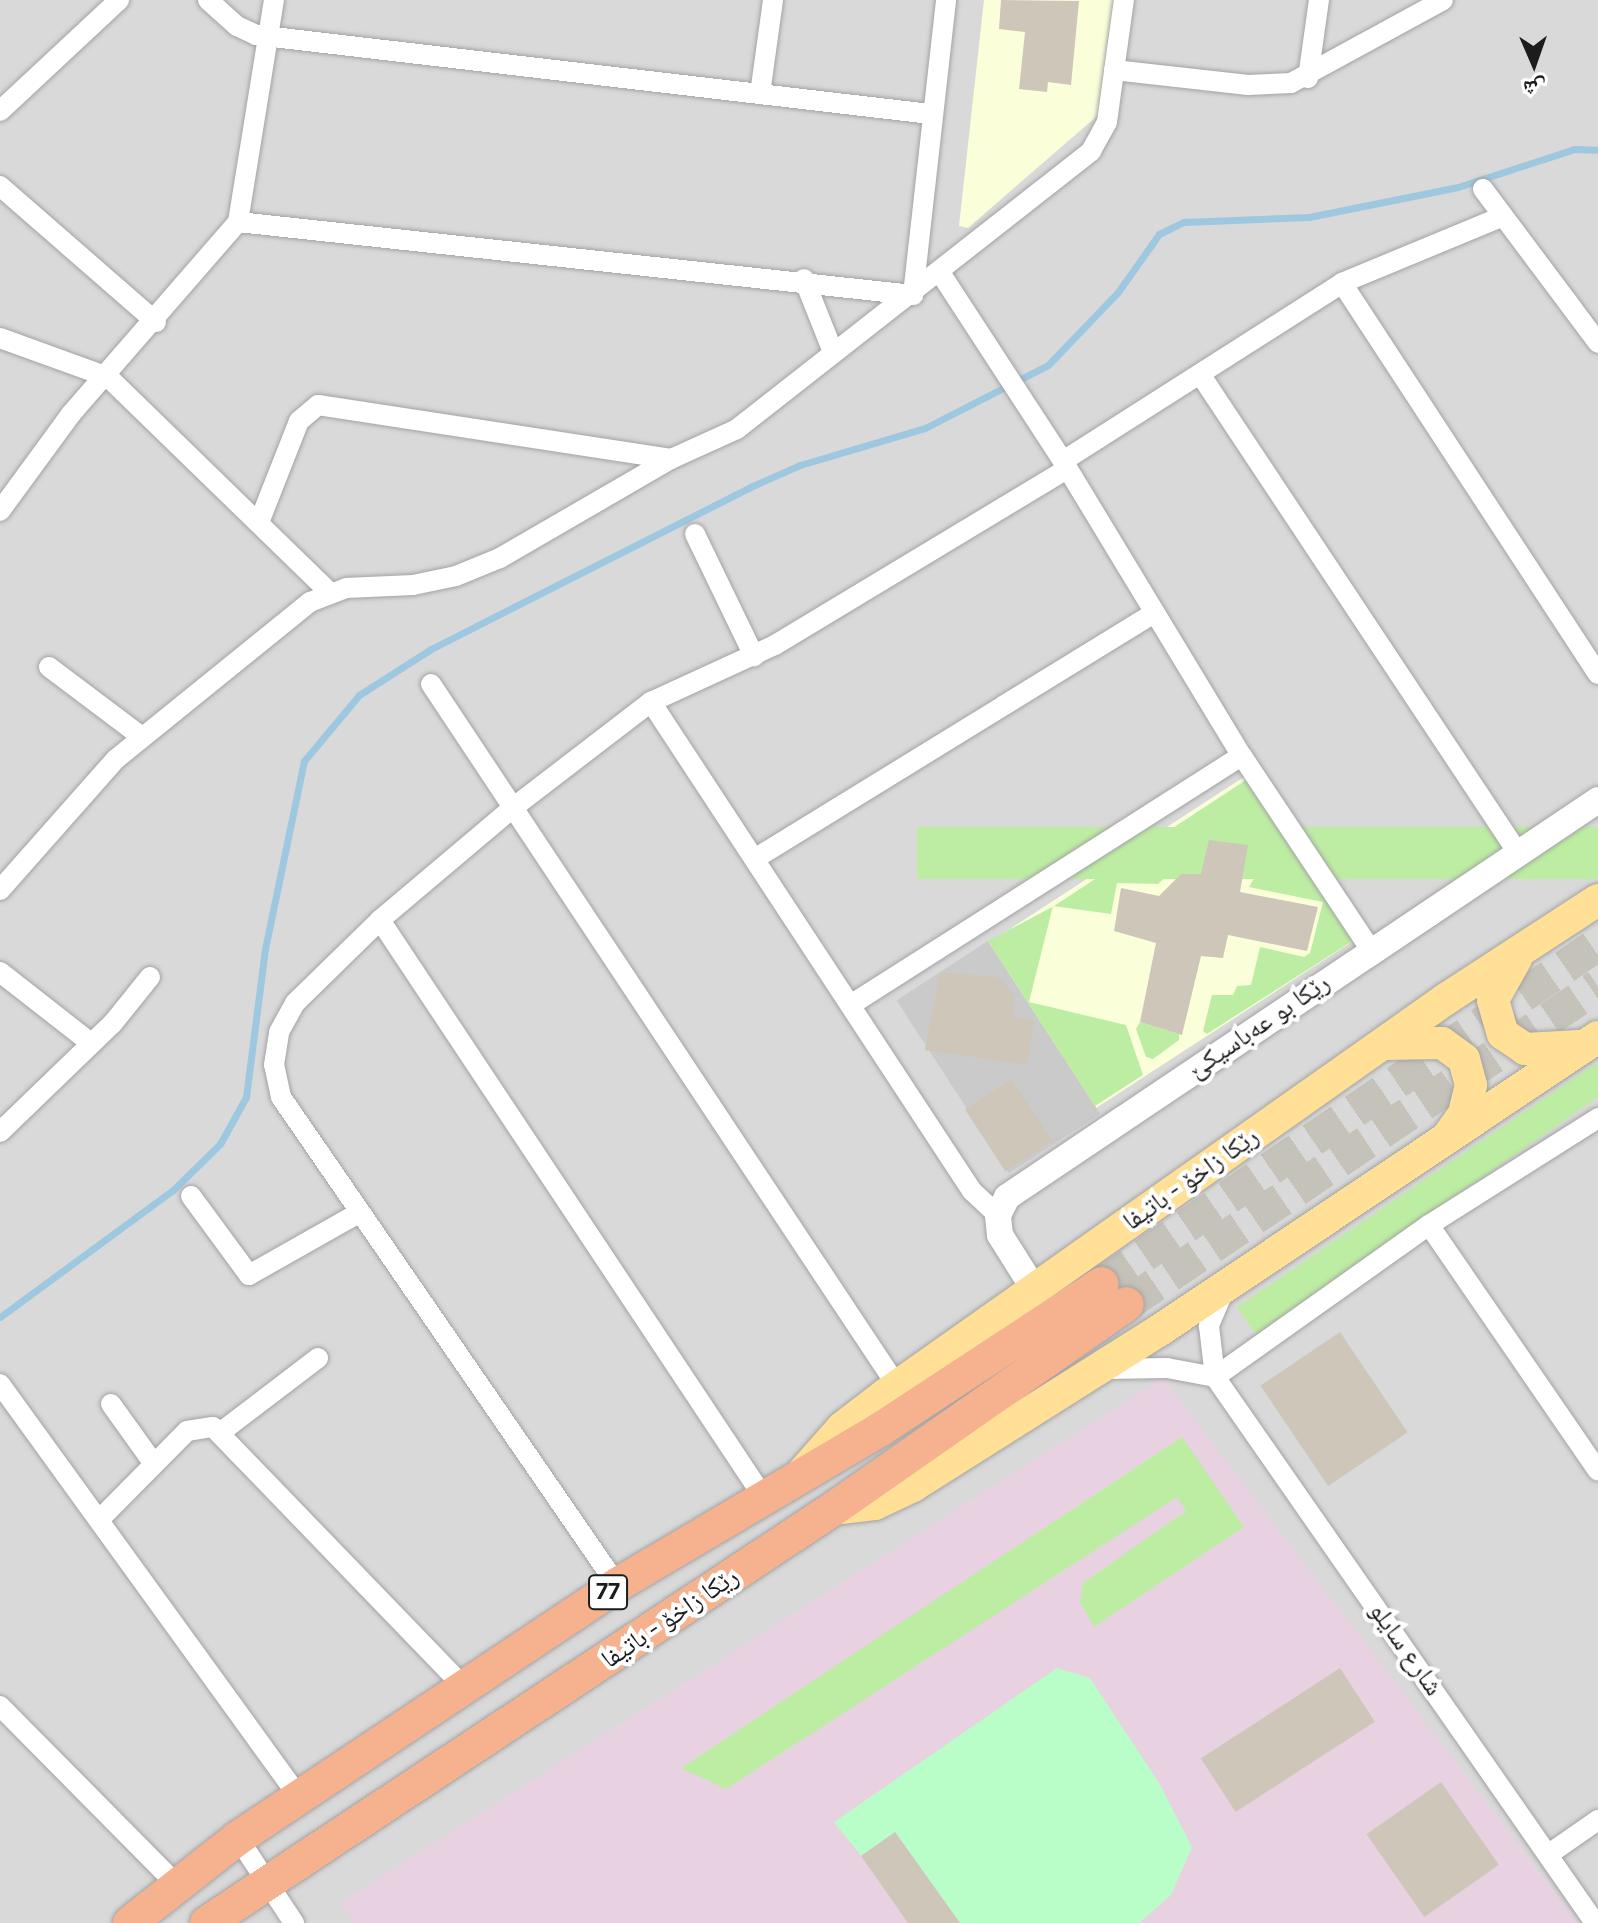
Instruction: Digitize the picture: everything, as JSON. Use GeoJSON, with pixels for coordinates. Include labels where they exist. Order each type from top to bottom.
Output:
{"type":"FeatureCollection","features":[{"type":"Feature","properties":{"kind":"highway","name":"رێکا زاخۆ - باتیفا"},"geometry":{"type":"LineString","coordinates":[[130,1923],[238,1838],[617,1585],[1115,1294],[833,1509],[266,1881],[207,1923]]}},
{"type":"Feature","properties":{"kind":"main road","name":"رێکا زاخۆ - باتیفا"},"geometry":{"type":"LineString","coordinates":[[800,1476],[842,1428],[897,1386],[1383,1044],[1598,900]]}},
{"type":"Feature","properties":{"kind":"main road"},"geometry":{"type":"LineString","coordinates":[[1523,949],[1493,1000],[1503,1034],[1525,1049],[1543,1051],[1593,1040]]}},
{"type":"Feature","properties":{"kind":"main road"},"geometry":{"type":"LineString","coordinates":[[833,1509],[895,1496],[1229,1284],[1593,1040]]}},
{"type":"Feature","properties":{"kind":"main road"},"geometry":{"type":"LineString","coordinates":[[1383,1044],[1442,1043],[1464,1059],[1471,1085],[1464,1114],[1447,1138]]}},
{"type":"Feature","properties":{"kind":"street"},"geometry":{"type":"LineString","coordinates":[[0,111],[119,0]]}},
{"type":"Feature","properties":{"kind":"street"},"geometry":{"type":"LineString","coordinates":[[208,0],[237,26],[271,36],[931,114]]}},
{"type":"Feature","properties":{"kind":"street"},"geometry":{"type":"LineString","coordinates":[[0,511],[71,414],[156,322],[238,222],[271,36],[274,0]]}},
{"type":"Feature","properties":{"kind":"street"},"geometry":{"type":"LineString","coordinates":[[760,94],[773,0]]}},
{"type":"Feature","properties":{"kind":"street"},"geometry":{"type":"LineString","coordinates":[[913,295],[946,0]]}},
{"type":"Feature","properties":{"kind":"street"},"geometry":{"type":"LineString","coordinates":[[0,890],[69,807],[142,737],[329,592],[413,585],[456,576],[500,558],[671,459],[737,429],[833,352],[941,274],[1091,151],[1107,122],[1124,0]]}},
{"type":"Feature","properties":{"kind":"street"},"geometry":{"type":"LineString","coordinates":[[1308,78],[1319,0]]}},
{"type":"Feature","properties":{"kind":"street"},"geometry":{"type":"LineString","coordinates":[[1114,70],[1269,86],[1308,78],[1443,0]]}},
{"type":"Feature","properties":{"kind":"street"},"geometry":{"type":"LineString","coordinates":[[0,186],[156,322]]}},
{"type":"Feature","properties":{"kind":"street"},"geometry":{"type":"LineString","coordinates":[[1483,189],[1598,343]]}},
{"type":"Feature","properties":{"kind":"street"},"geometry":{"type":"LineString","coordinates":[[617,1585],[357,1214],[281,1097],[275,1048],[295,1003],[380,920],[510,810],[651,702],[696,677],[754,656],[1065,465],[1342,283],[1501,217]]}},
{"type":"Feature","properties":{"kind":"street"},"geometry":{"type":"LineString","coordinates":[[238,222],[804,279],[913,295]]}},
{"type":"Feature","properties":{"kind":"street"},"geometry":{"type":"LineString","coordinates":[[941,274],[1065,465],[1242,756],[1371,950]]}},
{"type":"Feature","properties":{"kind":"street"},"geometry":{"type":"LineString","coordinates":[[804,279],[833,352]]}},
{"type":"Feature","properties":{"kind":"street"},"geometry":{"type":"LineString","coordinates":[[1342,283],[1598,674]]}},
{"type":"Feature","properties":{"kind":"street"},"geometry":{"type":"LineString","coordinates":[[0,338],[108,377],[260,520],[329,592]]}},
{"type":"Feature","properties":{"kind":"street"},"geometry":{"type":"LineString","coordinates":[[1200,374],[1518,853]]}},
{"type":"Feature","properties":{"kind":"street"},"geometry":{"type":"LineString","coordinates":[[260,520],[299,421],[318,405],[671,459]]}},
{"type":"Feature","properties":{"kind":"street"},"geometry":{"type":"LineString","coordinates":[[695,534],[754,656]]}},
{"type":"Feature","properties":{"kind":"street"},"geometry":{"type":"LineString","coordinates":[[756,858],[1155,613]]}},
{"type":"Feature","properties":{"kind":"street"},"geometry":{"type":"LineString","coordinates":[[49,667],[142,737]]}},
{"type":"Feature","properties":{"kind":"street"},"geometry":{"type":"LineString","coordinates":[[431,684],[510,810],[897,1386]]}},
{"type":"Feature","properties":{"kind":"street"},"geometry":{"type":"LineString","coordinates":[[651,702],[972,1191],[998,1215],[1000,1235],[1034,1289]]}},
{"type":"Feature","properties":{"kind":"street"},"geometry":{"type":"LineString","coordinates":[[852,1004],[1242,756]]}},
{"type":"Feature","properties":{"kind":"street","name":"رێكا بو عه‌باسيكێ"},"geometry":{"type":"LineString","coordinates":[[998,1215],[1015,1191],[1598,800]]}},
{"type":"Feature","properties":{"kind":"street"},"geometry":{"type":"LineString","coordinates":[[380,920],[764,1498]]}},
{"type":"Feature","properties":{"kind":"street"},"geometry":{"type":"LineString","coordinates":[[0,972],[91,1043]]}},
{"type":"Feature","properties":{"kind":"street"},"geometry":{"type":"LineString","coordinates":[[0,1132],[91,1043],[150,977]]}},
{"type":"Feature","properties":{"kind":"street"},"geometry":{"type":"LineString","coordinates":[[1094,1370],[1167,1368],[1215,1377],[1429,1225],[1598,1118]]}},
{"type":"Feature","properties":{"kind":"street"},"geometry":{"type":"LineString","coordinates":[[191,1196],[249,1275],[357,1214]]}},
{"type":"Feature","properties":{"kind":"street"},"geometry":{"type":"LineString","coordinates":[[1429,1225],[1598,1471]]}},
{"type":"Feature","properties":{"kind":"street","name":"شارع سايلو"},"geometry":{"type":"LineString","coordinates":[[1229,1284],[1209,1326],[1215,1377],[1595,1923]]}},
{"type":"Feature","properties":{"kind":"street"},"geometry":{"type":"LineString","coordinates":[[221,1432],[318,1358]]}},
{"type":"Feature","properties":{"kind":"street"},"geometry":{"type":"LineString","coordinates":[[0,1384],[299,1797]]}},
{"type":"Feature","properties":{"kind":"street"},"geometry":{"type":"LineString","coordinates":[[111,1404],[154,1464]]}},
{"type":"Feature","properties":{"kind":"street"},"geometry":{"type":"LineString","coordinates":[[99,1520],[194,1427],[221,1432],[465,1688]]}},
{"type":"Feature","properties":{"kind":"street"},"geometry":{"type":"LineString","coordinates":[[0,1706],[176,1884]]}},
{"type":"Feature","properties":{"kind":"street"},"geometry":{"type":"LineString","coordinates":[[1549,1854],[1598,1820]]}},
{"type":"Feature","properties":{"kind":"street"},"geometry":{"type":"LineString","coordinates":[[238,1838],[294,1923]]}},
{"type":"Feature","properties":{"kind":"shaded area"},"geometry":{"type":"Polygon","coordinates":[[[0,0],[1598,0],[1598,1923],[0,1923],[0,0]]]}},
{"type":"Feature","properties":{"kind":"shaded area"},"geometry":{"type":"Polygon","coordinates":[[[984,0],[1117,0],[1104,110],[968,228],[959,226],[984,0]]]}},
{"type":"Feature","properties":{"kind":"shaded area"},"geometry":{"type":"Polygon","coordinates":[[[1247,775],[1354,940],[1096,1108],[989,943],[1247,775]]]}},
{"type":"Feature","properties":{"kind":"shaded area"},"geometry":{"type":"Polygon","coordinates":[[[988,941],[1100,1114],[1009,1173],[897,1000],[988,941]]]}},
{"type":"Feature","properties":{"kind":"shaded area"},"geometry":{"type":"Polygon","coordinates":[[[1163,1378],[1578,1923],[353,1923],[340,1903],[1163,1378]]]}},
{"type":"Feature","properties":{"kind":"green space"},"geometry":{"type":"Polygon","coordinates":[[[1246,780],[1285,840],[1275,846],[1207,834],[1198,863],[1179,865],[1158,884],[1117,883],[1111,914],[1054,906],[1246,780]]]}},
{"type":"Feature","properties":{"kind":"green space"},"geometry":{"type":"Polygon","coordinates":[[[917,827],[1598,827],[1598,879],[917,879],[917,827]]]}},
{"type":"Feature","properties":{"kind":"green space"},"geometry":{"type":"Polygon","coordinates":[[[1292,845],[1354,940],[1207,1034],[1203,1031],[1212,995],[1233,995],[1237,986],[1251,985],[1260,947],[1304,957],[1310,953],[1323,902],[1249,887],[1264,862],[1292,845]]]}},
{"type":"Feature","properties":{"kind":"green space"},"geometry":{"type":"Polygon","coordinates":[[[1053,907],[1029,1002],[1126,1025],[1143,1075],[1095,1106],[988,941],[1053,907]]]}},
{"type":"Feature","properties":{"kind":"green space"},"geometry":{"type":"Polygon","coordinates":[[[1140,1022],[1179,1034],[1179,1040],[1153,1059],[1146,1057],[1136,1029],[1140,1022]]]}},
{"type":"Feature","properties":{"kind":"green space"},"geometry":{"type":"Polygon","coordinates":[[[1598,1062],[1598,1097],[1256,1334],[1237,1307],[1598,1062]]]}},
{"type":"Feature","properties":{"kind":"green space"},"geometry":{"type":"Polygon","coordinates":[[[1182,1437],[1244,1527],[1094,1627],[1080,1602],[1083,1583],[1186,1511],[1177,1497],[726,1789],[681,1768],[1182,1437]]]}},
{"type":"Feature","properties":{"kind":"green space"},"geometry":{"type":"Polygon","coordinates":[[[1057,1668],[1090,1678],[1159,1783],[1192,1847],[1171,1895],[1139,1923],[960,1923],[895,1832],[861,1856],[834,1822],[1057,1668]]]}},
{"type":"Feature","properties":{"kind":"building"},"geometry":{"type":"Polygon","coordinates":[[[1001,0],[1079,1],[1071,85],[1048,82],[1047,92],[1019,89],[1025,32],[999,29],[1001,0]]]}},
{"type":"Feature","properties":{"kind":"building"},"geometry":{"type":"Polygon","coordinates":[[[1209,840],[1248,845],[1240,892],[1318,907],[1307,951],[1228,935],[1223,958],[1201,956],[1182,1035],[1140,1022],[1156,943],[1114,931],[1121,888],[1159,896],[1181,874],[1201,874],[1209,840]]]}},
{"type":"Feature","properties":{"kind":"building"},"geometry":{"type":"Polygon","coordinates":[[[940,972],[999,977],[1014,995],[1013,1017],[1034,1020],[1027,1065],[925,1050],[940,972]]]}},
{"type":"Feature","properties":{"kind":"building"},"geometry":{"type":"Polygon","coordinates":[[[1012,1079],[1052,1141],[1005,1172],[965,1109],[1012,1079]]]}},
{"type":"Feature","properties":{"kind":"building"},"geometry":{"type":"Polygon","coordinates":[[[1340,1332],[1408,1432],[1328,1486],[1260,1386],[1340,1332]]]}},
{"type":"Feature","properties":{"kind":"building"},"geometry":{"type":"Polygon","coordinates":[[[1340,1668],[1375,1722],[1236,1812],[1201,1758],[1340,1668]]]}},
{"type":"Feature","properties":{"kind":"building"},"geometry":{"type":"Polygon","coordinates":[[[1441,1782],[1499,1865],[1424,1917],[1366,1834],[1441,1782]]]}},
{"type":"Feature","properties":{"kind":"building"},"geometry":{"type":"Polygon","coordinates":[[[895,1832],[960,1923],[908,1923],[861,1856],[895,1832]]]}},
{"type":"Feature","properties":{"kind":"waterway"},"geometry":{"type":"LineString","coordinates":[[0,1317],[173,1190],[220,1144],[246,1097],[265,949],[304,761],[359,695],[431,649],[750,487],[800,465],[925,428],[1048,365],[1118,292],[1159,234],[1184,222],[1309,217],[1458,187],[1574,149],[1598,150]]}},
{"type":"Feature","properties":{"kind":"tunnel"},"geometry":{"type":"LineString","coordinates":[[1102,1284],[1598,944]]}},
{"type":"Feature","properties":{"kind":"tunnel"},"geometry":{"type":"LineString","coordinates":[[1127,1304],[1598,986]]}}]}
